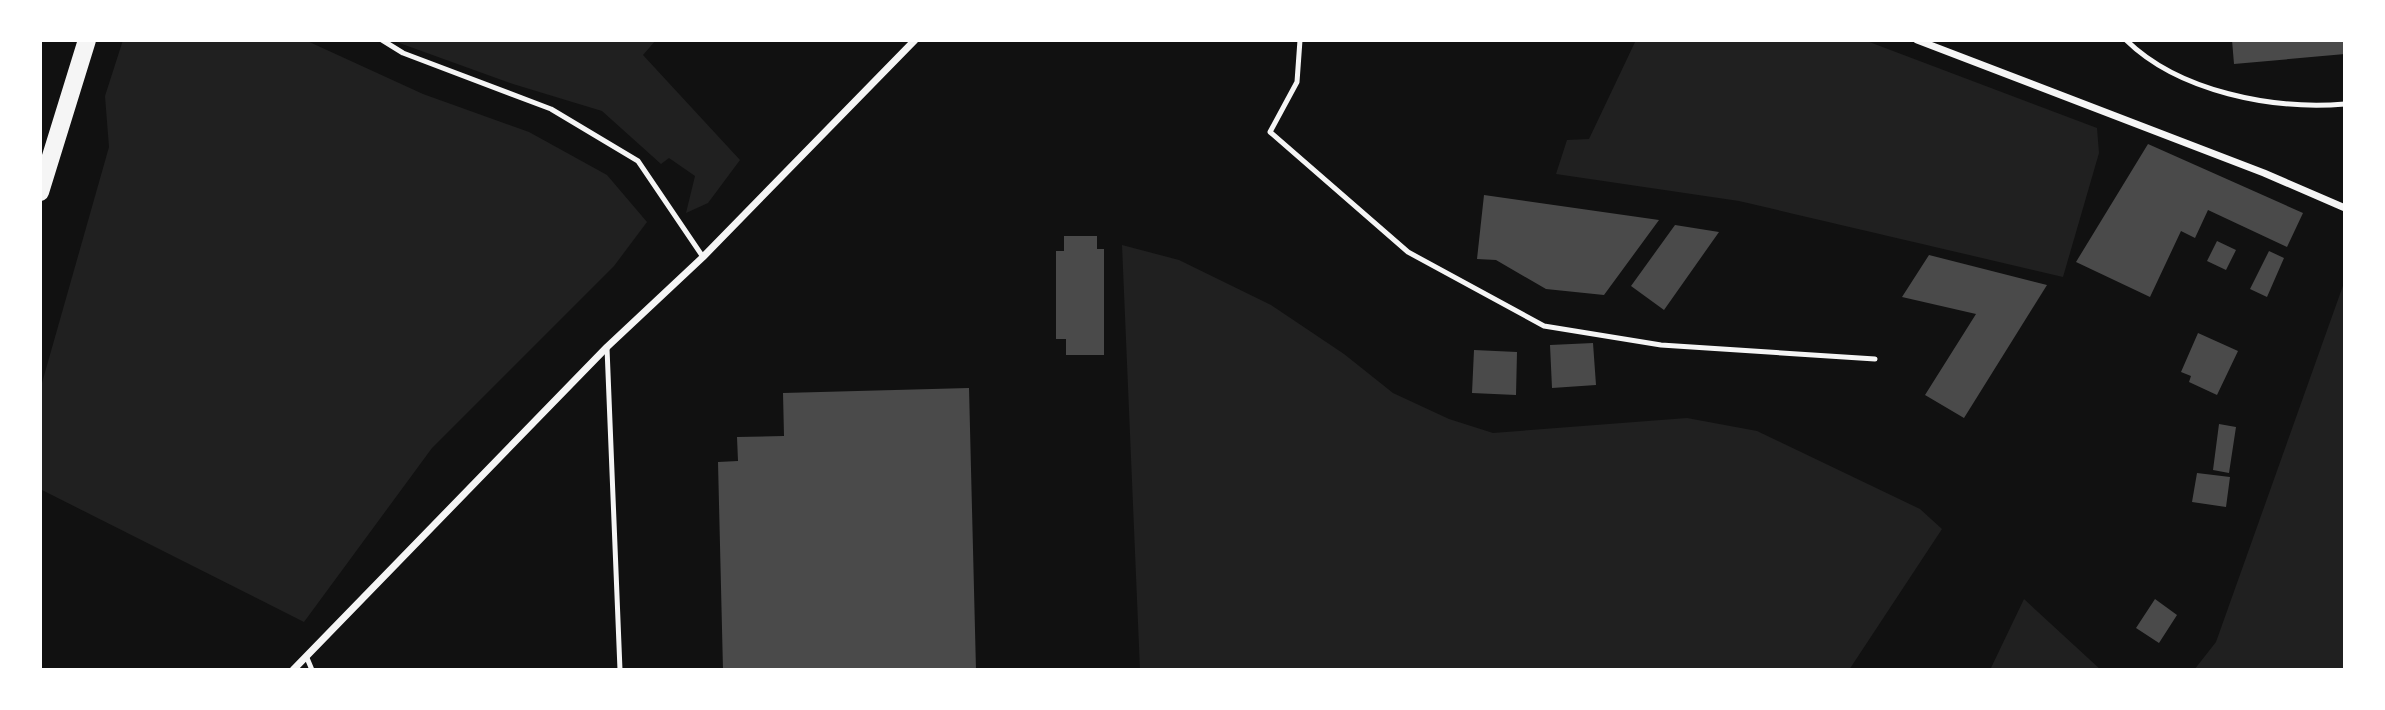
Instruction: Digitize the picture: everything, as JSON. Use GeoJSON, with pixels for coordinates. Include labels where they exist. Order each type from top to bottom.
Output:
{"type":"FeatureCollection","features":[{"type":"Feature","properties":{"kind":"main road"},"geometry":{"type":"LineString","coordinates":[[40,192],[87,40]]}},
{"type":"Feature","properties":{"kind":"street"},"geometry":{"type":"LineString","coordinates":[[293,670],[607,347],[703,257],[915,40]]}},
{"type":"Feature","properties":{"kind":"street"},"geometry":{"type":"LineString","coordinates":[[1917,40],[2264,173],[2345,208]]}},
{"type":"Feature","properties":{"kind":"lane"},"geometry":{"type":"LineString","coordinates":[[382,40],[403,53],[551,109],[638,161],[703,257]]}},
{"type":"Feature","properties":{"kind":"lane"},"geometry":{"type":"LineString","coordinates":[[1300,40],[1297,82],[1270,132],[1408,252],[1544,326],[1661,345],[1875,359]]}},
{"type":"Feature","properties":{"kind":"lane"},"geometry":{"type":"LineString","coordinates":[[2126,40],[2141,56],[2221,94],[2303,107],[2345,104]]}},
{"type":"Feature","properties":{"kind":"lane"},"geometry":{"type":"LineString","coordinates":[[607,347],[620,670]]}},
{"type":"Feature","properties":{"kind":"lane"},"geometry":{"type":"LineString","coordinates":[[307,658],[312,670]]}},
{"type":"Feature","properties":{"kind":"shaded area"},"geometry":{"type":"Polygon","coordinates":[[[123,40],[305,40],[423,94],[529,132],[607,175],[647,222],[614,266],[432,448],[304,622],[40,489],[40,390],[109,147],[105,96],[123,40]]]}},
{"type":"Feature","properties":{"kind":"shaded area"},"geometry":{"type":"Polygon","coordinates":[[[391,40],[656,40],[643,55],[740,160],[708,203],[686,213],[695,176],[669,158],[661,164],[602,111],[513,84],[391,40]]]}},
{"type":"Feature","properties":{"kind":"shaded area"},"geometry":{"type":"Polygon","coordinates":[[[1636,40],[1864,40],[2097,128],[2099,153],[2063,277],[1739,201],[1556,174],[1567,140],[1589,139],[1636,40]]]}},
{"type":"Feature","properties":{"kind":"shaded area"},"geometry":{"type":"Polygon","coordinates":[[[1122,245],[1179,260],[1271,305],[1344,354],[1393,393],[1449,419],[1493,433],[1687,418],[1757,431],[1920,509],[1942,529],[1849,670],[1140,670],[1122,245]]]}},
{"type":"Feature","properties":{"kind":"shaded area"},"geometry":{"type":"Polygon","coordinates":[[[2345,280],[2345,670],[2194,670],[2216,642],[2345,280]]]}},
{"type":"Feature","properties":{"kind":"shaded area"},"geometry":{"type":"Polygon","coordinates":[[[2024,599],[2101,670],[1990,670],[2024,599]]]}},
{"type":"Feature","properties":{"kind":"building"},"geometry":{"type":"Polygon","coordinates":[[[2232,40],[2345,40],[2345,54],[2234,64],[2232,40]]]}},
{"type":"Feature","properties":{"kind":"building"},"geometry":{"type":"Polygon","coordinates":[[[2148,144],[2303,213],[2287,247],[2208,210],[2195,238],[2181,231],[2150,297],[2076,262],[2148,144]]]}},
{"type":"Feature","properties":{"kind":"building"},"geometry":{"type":"Polygon","coordinates":[[[1484,195],[1659,220],[1604,295],[1546,289],[1496,260],[1477,259],[1484,195]]]}},
{"type":"Feature","properties":{"kind":"building"},"geometry":{"type":"Polygon","coordinates":[[[1675,225],[1719,232],[1664,310],[1631,286],[1675,225]]]}},
{"type":"Feature","properties":{"kind":"building"},"geometry":{"type":"Polygon","coordinates":[[[1064,236],[1097,236],[1097,249],[1104,249],[1104,355],[1066,355],[1066,339],[1056,339],[1056,251],[1064,251],[1064,236]]]}},
{"type":"Feature","properties":{"kind":"building"},"geometry":{"type":"Polygon","coordinates":[[[2217,241],[2236,250],[2226,270],[2207,261],[2217,241]]]}},
{"type":"Feature","properties":{"kind":"building"},"geometry":{"type":"Polygon","coordinates":[[[2269,251],[2284,258],[2267,297],[2250,289],[2269,251]]]}},
{"type":"Feature","properties":{"kind":"building"},"geometry":{"type":"Polygon","coordinates":[[[1929,255],[2047,285],[1964,418],[1925,395],[1976,314],[1902,297],[1929,255]]]}},
{"type":"Feature","properties":{"kind":"building"},"geometry":{"type":"Polygon","coordinates":[[[2198,333],[2238,351],[2217,395],[2189,382],[2191,376],[2181,372],[2198,333]]]}},
{"type":"Feature","properties":{"kind":"building"},"geometry":{"type":"Polygon","coordinates":[[[1593,343],[1596,385],[1552,388],[1550,345],[1593,343]]]}},
{"type":"Feature","properties":{"kind":"building"},"geometry":{"type":"Polygon","coordinates":[[[1474,350],[1517,352],[1516,395],[1472,393],[1474,350]]]}},
{"type":"Feature","properties":{"kind":"building"},"geometry":{"type":"Polygon","coordinates":[[[969,388],[976,670],[723,670],[718,462],[738,461],[737,437],[784,436],[783,393],[969,388]]]}},
{"type":"Feature","properties":{"kind":"building"},"geometry":{"type":"Polygon","coordinates":[[[2219,424],[2236,427],[2229,473],[2213,470],[2219,424]]]}},
{"type":"Feature","properties":{"kind":"building"},"geometry":{"type":"Polygon","coordinates":[[[2197,473],[2230,477],[2226,507],[2192,502],[2197,473]]]}},
{"type":"Feature","properties":{"kind":"building"},"geometry":{"type":"Polygon","coordinates":[[[2155,599],[2177,615],[2159,643],[2136,628],[2155,599]]]}}]}
